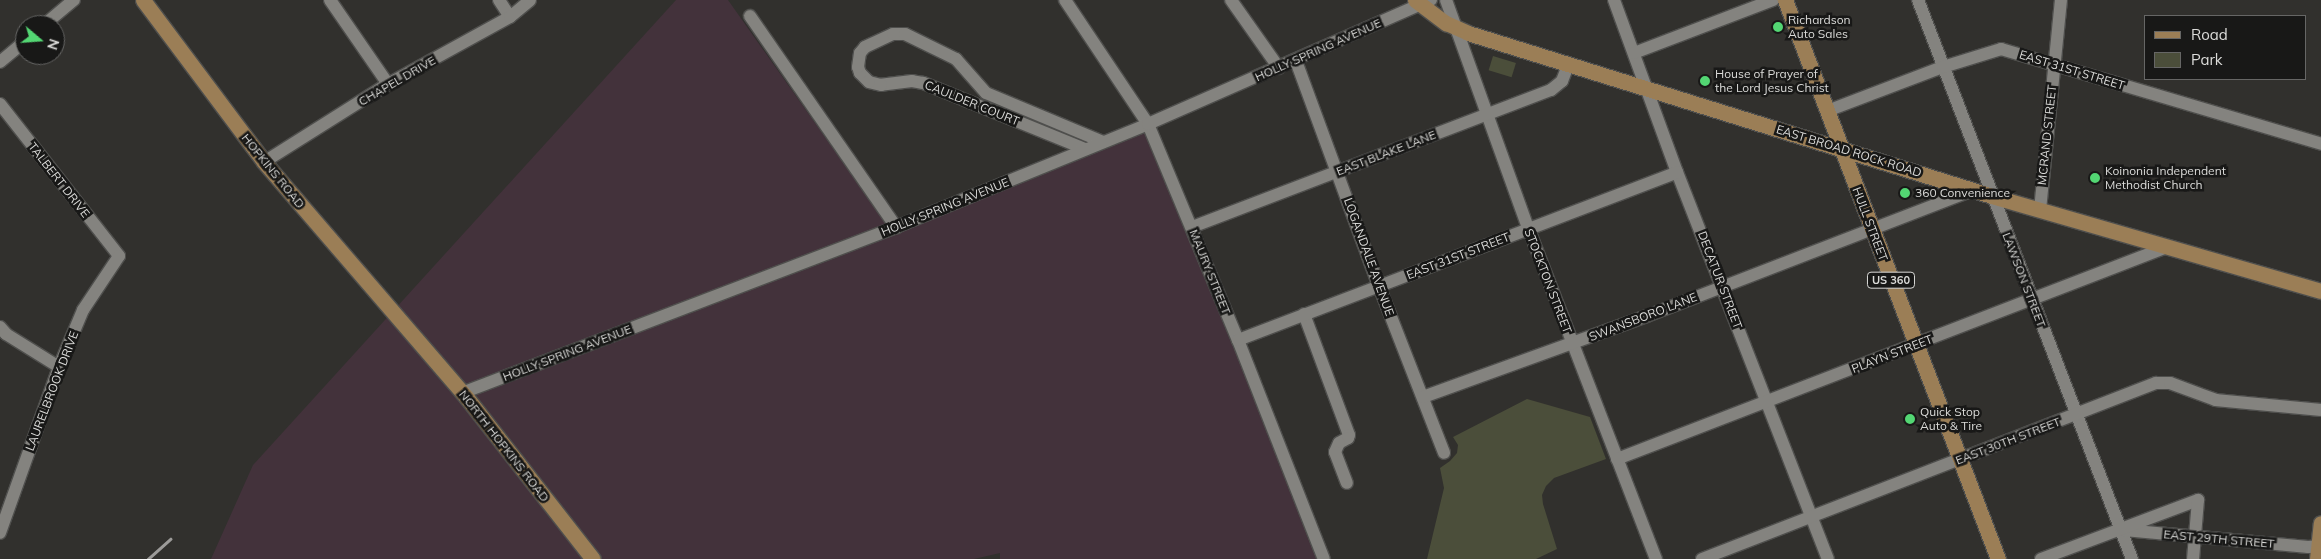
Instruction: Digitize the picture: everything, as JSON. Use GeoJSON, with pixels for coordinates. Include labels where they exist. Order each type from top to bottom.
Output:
{"type":"FeatureCollection","features":[{"type":"Feature","properties":{"kind":"main road","name":"HOPKINS ROAD"},"geometry":{"type":"LineString","coordinates":[[143,0],[264,162],[412,335]]}},
{"type":"Feature","properties":{"kind":"main road","name":"HULL STREET"},"geometry":{"type":"LineString","coordinates":[[1785,0],[1998,559]]}},
{"type":"Feature","properties":{"kind":"main road","name":"EAST BROAD ROCK ROAD"},"geometry":{"type":"LineString","coordinates":[[1422,1],[1439,19],[1458,29],[1568,65],[1992,196],[2321,291]]}},
{"type":"Feature","properties":{"kind":"main road","name":"NORTH HOPKINS ROAD"},"geometry":{"type":"LineString","coordinates":[[412,335],[462,393],[593,559]]}},
{"type":"Feature","properties":{"kind":"main road"},"geometry":{"type":"LineString","coordinates":[[2319,551],[2321,523]]}},
{"type":"Feature","properties":{"kind":"street"},"geometry":{"type":"LineString","coordinates":[[56,15],[74,0]]}},
{"type":"Feature","properties":{"kind":"street"},"geometry":{"type":"LineString","coordinates":[[330,0],[388,84]]}},
{"type":"Feature","properties":{"kind":"street"},"geometry":{"type":"LineString","coordinates":[[499,0],[510,17]]}},
{"type":"Feature","properties":{"kind":"street","name":"CHAPEL DRIVE"},"geometry":{"type":"LineString","coordinates":[[264,162],[388,84],[510,17],[530,0]]}},
{"type":"Feature","properties":{"kind":"street","name":"MAURY STREET"},"geometry":{"type":"LineString","coordinates":[[1065,0],[1148,124],[1238,340],[1324,559]]}},
{"type":"Feature","properties":{"kind":"street"},"geometry":{"type":"LineString","coordinates":[[1231,0],[1279,68]]}},
{"type":"Feature","properties":{"kind":"street","name":"STOCKTON STREET"},"geometry":{"type":"LineString","coordinates":[[1446,0],[1529,230],[1656,559]]}},
{"type":"Feature","properties":{"kind":"street","name":"DECATUR STREET"},"geometry":{"type":"LineString","coordinates":[[1614,0],[1678,172],[1828,559]]}},
{"type":"Feature","properties":{"kind":"street"},"geometry":{"type":"LineString","coordinates":[[1634,53],[1773,0]]}},
{"type":"Feature","properties":{"kind":"street","name":"LAWSON STREET"},"geometry":{"type":"LineString","coordinates":[[1918,0],[2132,559]]}},
{"type":"Feature","properties":{"kind":"street","name":"MCRAND STREET"},"geometry":{"type":"LineString","coordinates":[[2040,210],[2061,0]]}},
{"type":"Feature","properties":{"kind":"street","name":"HOLLY SPRING AVENUE"},"geometry":{"type":"LineString","coordinates":[[462,393],[896,227],[1296,61],[1422,1]]}},
{"type":"Feature","properties":{"kind":"street"},"geometry":{"type":"LineString","coordinates":[[750,16],[896,227]]}},
{"type":"Feature","properties":{"kind":"street","name":"CAULDER COURT"},"geometry":{"type":"LineString","coordinates":[[1085,148],[923,83],[912,81],[881,85],[870,82],[860,73],[858,67],[860,53],[865,47],[893,34],[904,34],[956,59],[986,93],[1103,142]]}},
{"type":"Feature","properties":{"kind":"street"},"geometry":{"type":"LineString","coordinates":[[0,62],[15,49]]}},
{"type":"Feature","properties":{"kind":"street","name":"EAST 31ST STREET"},"geometry":{"type":"LineString","coordinates":[[1827,111],[1944,67],[2001,49],[2321,144]]}},
{"type":"Feature","properties":{"kind":"street","name":"LOGANDALE AVENUE"},"geometry":{"type":"LineString","coordinates":[[1296,61],[1379,286],[1444,453]]}},
{"type":"Feature","properties":{"kind":"street","name":"EAST BLAKE LANE"},"geometry":{"type":"LineString","coordinates":[[1192,227],[1551,90],[1562,81],[1568,65]]}},
{"type":"Feature","properties":{"kind":"street","name":"TALBERT DRIVE"},"geometry":{"type":"LineString","coordinates":[[0,104],[119,256]]}},
{"type":"Feature","properties":{"kind":"street","name":"EAST 31ST STREET"},"geometry":{"type":"LineString","coordinates":[[1238,340],[1678,172]]}},
{"type":"Feature","properties":{"kind":"street","name":"SWANSBORO LANE"},"geometry":{"type":"LineString","coordinates":[[1423,397],[1572,344],[1973,190]]}},
{"type":"Feature","properties":{"kind":"street","name":"PLAYN STREET"},"geometry":{"type":"LineString","coordinates":[[1617,459],[2167,247]]}},
{"type":"Feature","properties":{"kind":"street","name":"LAURELBROOK DRIVE"},"geometry":{"type":"LineString","coordinates":[[0,533],[59,367],[83,310],[119,256]]}},
{"type":"Feature","properties":{"kind":"street"},"geometry":{"type":"LineString","coordinates":[[1304,314],[1349,435],[1339,443],[1335,452],[1346,483]]}},
{"type":"Feature","properties":{"kind":"street"},"geometry":{"type":"LineString","coordinates":[[0,327],[6,334],[59,367]]}},
{"type":"Feature","properties":{"kind":"street","name":"EAST 30TH STREET"},"geometry":{"type":"LineString","coordinates":[[1702,559],[2162,382],[2175,384],[2216,400],[2321,410]]}},
{"type":"Feature","properties":{"kind":"street","name":"EAST 29TH STREET"},"geometry":{"type":"LineString","coordinates":[[2041,559],[2198,500],[2196,536]]}},
{"type":"Feature","properties":{"kind":"street","name":"EAST 29TH STREET"},"geometry":{"type":"LineString","coordinates":[[2120,529],[2319,551]]}},
{"type":"Feature","properties":{"kind":"street"},"geometry":{"type":"LineString","coordinates":[[2194,559],[2196,536]]}},
{"type":"Feature","properties":{"kind":"shaded area"},"geometry":{"type":"Polygon","coordinates":[[[676,0],[728,0],[890,229],[1147,122],[1320,559],[1000,559],[1000,553],[974,559],[211,559],[253,465],[676,0]]]}},
{"type":"Feature","properties":{"kind":"green space"},"geometry":{"type":"Polygon","coordinates":[[[1493,56],[1516,63],[1512,77],[1489,70],[1493,56]]]}},
{"type":"Feature","properties":{"kind":"green space"},"geometry":{"type":"Polygon","coordinates":[[[1527,399],[1590,417],[1606,459],[1554,478],[1546,486],[1542,495],[1543,504],[1557,549],[1536,559],[1427,559],[1444,488],[1440,468],[1457,453],[1458,445],[1453,437],[1527,399]]]}},
{"type":"Feature","properties":{"kind":"railway"},"geometry":{"type":"LineString","coordinates":[[148,559],[170,539]]}},
{"type":"Feature","properties":{"kind":"place","name":"Richardson Auto Sales"},"geometry":{"type":"Point","coordinates":[1778,27]}},
{"type":"Feature","properties":{"kind":"place","name":"House of Prayer of the Lord Jesus Christ"},"geometry":{"type":"Point","coordinates":[1705,81]}},
{"type":"Feature","properties":{"kind":"place","name":"Koinonia Independent Methodist Church"},"geometry":{"type":"Point","coordinates":[2095,178]}},
{"type":"Feature","properties":{"kind":"place","name":"360 Convenience"},"geometry":{"type":"Point","coordinates":[1905,193]}},
{"type":"Feature","properties":{"kind":"place","name":"Quick Stop Auto & Tire"},"geometry":{"type":"Point","coordinates":[1910,419]}}]}
